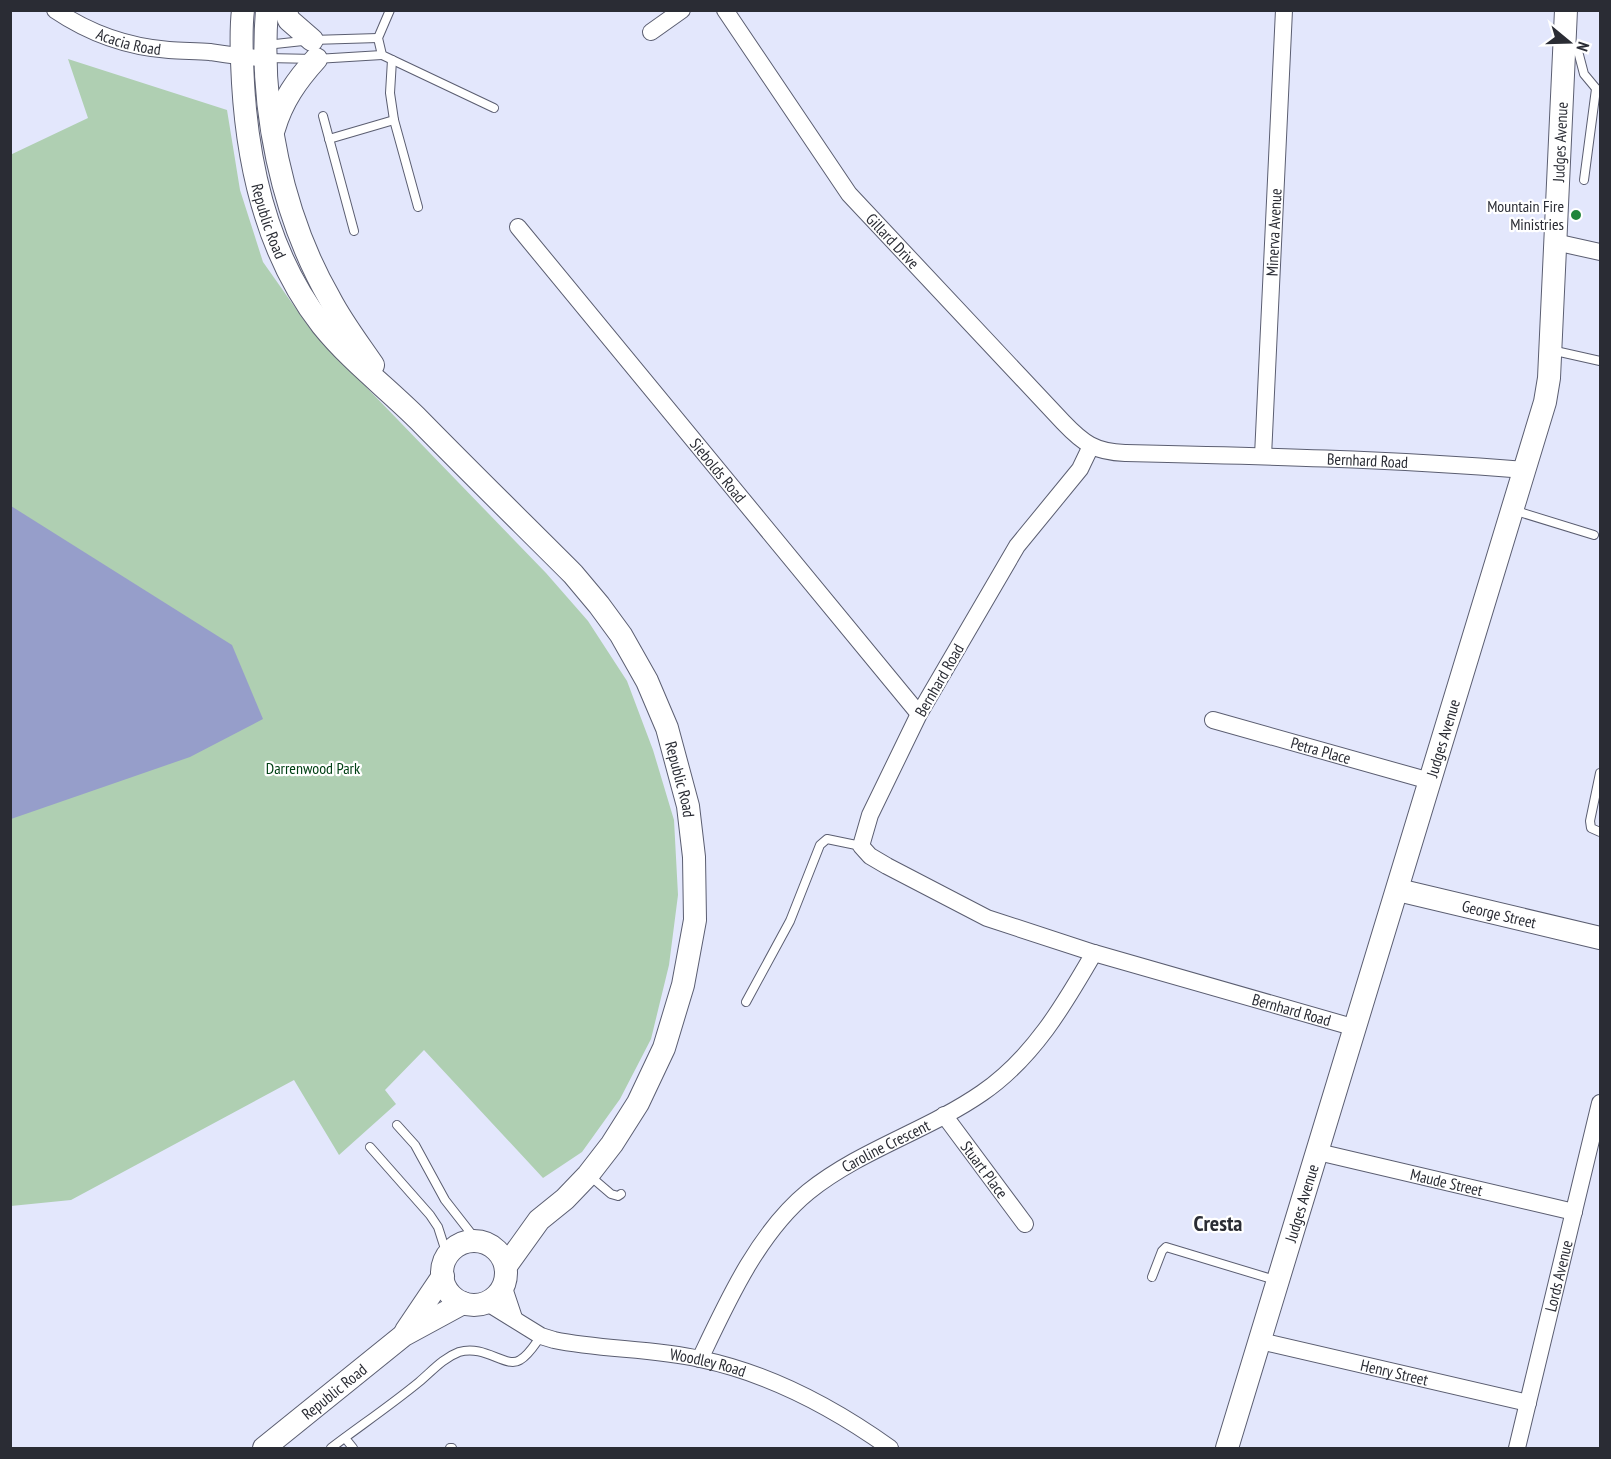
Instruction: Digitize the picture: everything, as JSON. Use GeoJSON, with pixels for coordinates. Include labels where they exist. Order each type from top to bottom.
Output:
{"type":"FeatureCollection","features":[{"type":"Feature","properties":{"kind":"main road","name":"Republic Road"},"geometry":{"type":"LineString","coordinates":[[243,10],[245,123],[251,161],[261,202],[285,266],[322,324],[357,365],[392,393],[573,574],[599,605],[621,635],[647,681],[667,728],[688,806],[695,920],[683,985],[664,1048],[638,1103],[612,1144],[565,1199],[540,1220],[505,1276]]}},
{"type":"Feature","properties":{"kind":"main road","name":"Republic Road"},"geometry":{"type":"LineString","coordinates":[[267,10],[266,84],[281,172],[293,217],[309,257],[330,299],[392,393]]}},
{"type":"Feature","properties":{"kind":"main road"},"geometry":{"type":"LineString","coordinates":[[273,131],[287,95],[301,75],[314,49],[289,20],[285,10]]}},
{"type":"Feature","properties":{"kind":"main road","name":"Judges Avenue"},"geometry":{"type":"LineString","coordinates":[[1227,1449],[1545,402],[1550,349],[1566,10]]}},
{"type":"Feature","properties":{"kind":"main road","name":"George Street"},"geometry":{"type":"LineString","coordinates":[[1398,890],[1600,938]]}},
{"type":"Feature","properties":{"kind":"main road","name":"Republic Road"},"geometry":{"type":"LineString","coordinates":[[481,1242],[540,1220]]}},
{"type":"Feature","properties":{"kind":"main road"},"geometry":{"type":"LineString","coordinates":[[468,1241],[481,1242],[492,1246],[501,1255],[505,1276],[492,1300],[468,1304],[456,1300],[447,1291],[445,1265],[456,1246],[468,1241]]}},
{"type":"Feature","properties":{"kind":"main road","name":"Republic Road"},"geometry":{"type":"LineString","coordinates":[[404,1335],[445,1265]]}},
{"type":"Feature","properties":{"kind":"main road","name":"Republic Road"},"geometry":{"type":"LineString","coordinates":[[264,1449],[404,1335],[463,1303]]}},
{"type":"Feature","properties":{"kind":"street","name":"Acacia Road"},"geometry":{"type":"LineString","coordinates":[[56,10],[83,27],[123,42],[167,50],[266,51]]}},
{"type":"Feature","properties":{"kind":"street"},"geometry":{"type":"LineString","coordinates":[[651,32],[682,10]]}},
{"type":"Feature","properties":{"kind":"street","name":"Gillard Drive"},"geometry":{"type":"LineString","coordinates":[[725,10],[849,194],[1063,422],[1080,439],[1091,446]]}},
{"type":"Feature","properties":{"kind":"street","name":"Minerva Avenue"},"geometry":{"type":"LineString","coordinates":[[1263,456],[1284,10]]}},
{"type":"Feature","properties":{"kind":"street","name":"Siebolds Road"},"geometry":{"type":"LineString","coordinates":[[518,227],[919,714]]}},
{"type":"Feature","properties":{"kind":"street"},"geometry":{"type":"LineString","coordinates":[[1555,242],[1600,252]]}},
{"type":"Feature","properties":{"kind":"street","name":"Bernhard Road"},"geometry":{"type":"LineString","coordinates":[[1356,1028],[1094,952],[1003,923],[960,905],[870,856],[861,846],[870,815],[919,714],[1017,546],[1080,469],[1091,446],[1115,453],[1263,456],[1470,465],[1525,470]]}},
{"type":"Feature","properties":{"kind":"street","name":"Petra Place"},"geometry":{"type":"LineString","coordinates":[[1213,720],[1430,782]]}},
{"type":"Feature","properties":{"kind":"street","name":"Caroline Crescent"},"geometry":{"type":"LineString","coordinates":[[700,1359],[726,1305],[746,1271],[777,1225],[791,1209],[807,1193],[836,1172],[944,1115],[981,1094],[1006,1076],[1048,1029],[1094,952]]}},
{"type":"Feature","properties":{"kind":"street","name":"Lords Avenue"},"geometry":{"type":"LineString","coordinates":[[1517,1449],[1600,1103]]}},
{"type":"Feature","properties":{"kind":"street","name":"Stuart Place"},"geometry":{"type":"LineString","coordinates":[[944,1115],[1025,1224]]}},
{"type":"Feature","properties":{"kind":"street","name":"Maude Street"},"geometry":{"type":"LineString","coordinates":[[1318,1152],[1574,1212]]}},
{"type":"Feature","properties":{"kind":"street"},"geometry":{"type":"LineString","coordinates":[[505,1276],[514,1318]]}},
{"type":"Feature","properties":{"kind":"street","name":"Woodley Road"},"geometry":{"type":"LineString","coordinates":[[486,1302],[541,1336],[564,1342],[700,1359],[746,1373],[812,1400],[867,1432],[890,1449]]}},
{"type":"Feature","properties":{"kind":"street","name":"Henry Street"},"geometry":{"type":"LineString","coordinates":[[1260,1341],[1528,1403]]}},
{"type":"Feature","properties":{"kind":"lane"},"geometry":{"type":"LineString","coordinates":[[382,55],[378,38],[390,10]]}},
{"type":"Feature","properties":{"kind":"lane"},"geometry":{"type":"LineString","coordinates":[[314,49],[378,38]]}},
{"type":"Feature","properties":{"kind":"lane"},"geometry":{"type":"LineString","coordinates":[[1564,47],[1578,51],[1584,74],[1598,91],[1584,180]]}},
{"type":"Feature","properties":{"kind":"lane","name":"Acacia Road"},"geometry":{"type":"LineString","coordinates":[[266,51],[314,49]]}},
{"type":"Feature","properties":{"kind":"lane","name":"Acacia Road"},"geometry":{"type":"LineString","coordinates":[[266,51],[314,49]]}},
{"type":"Feature","properties":{"kind":"lane"},"geometry":{"type":"LineString","coordinates":[[314,49],[382,55],[494,108]]}},
{"type":"Feature","properties":{"kind":"lane"},"geometry":{"type":"LineString","coordinates":[[392,60],[389,81],[394,120],[418,207]]}},
{"type":"Feature","properties":{"kind":"lane"},"geometry":{"type":"LineString","coordinates":[[323,116],[354,231]]}},
{"type":"Feature","properties":{"kind":"lane"},"geometry":{"type":"LineString","coordinates":[[329,139],[394,120]]}},
{"type":"Feature","properties":{"kind":"lane"},"geometry":{"type":"LineString","coordinates":[[1550,349],[1600,361]]}},
{"type":"Feature","properties":{"kind":"lane"},"geometry":{"type":"LineString","coordinates":[[1512,510],[1594,535]]}},
{"type":"Feature","properties":{"kind":"lane"},"geometry":{"type":"LineString","coordinates":[[1600,772],[1590,821],[1591,828],[1600,832]]}},
{"type":"Feature","properties":{"kind":"lane"},"geometry":{"type":"LineString","coordinates":[[746,1002],[789,921],[820,846],[827,839],[832,839],[861,846]]}},
{"type":"Feature","properties":{"kind":"lane"},"geometry":{"type":"LineString","coordinates":[[397,1125],[416,1145],[446,1200],[481,1242]]}},
{"type":"Feature","properties":{"kind":"lane"},"geometry":{"type":"LineString","coordinates":[[370,1147],[438,1227],[445,1265]]}},
{"type":"Feature","properties":{"kind":"lane"},"geometry":{"type":"LineString","coordinates":[[588,1174],[611,1194],[618,1196],[621,1194]]}},
{"type":"Feature","properties":{"kind":"lane"},"geometry":{"type":"LineString","coordinates":[[1152,1278],[1162,1251],[1166,1247],[1279,1281]]}},
{"type":"Feature","properties":{"kind":"lane"},"geometry":{"type":"LineString","coordinates":[[331,1449],[442,1362],[458,1353],[479,1350],[513,1363],[520,1360],[541,1336]]}},
{"type":"Feature","properties":{"kind":"lane"},"geometry":{"type":"LineString","coordinates":[[345,1438],[353,1449]]}},
{"type":"Feature","properties":{"kind":"green space","name":"Darrenwood Park"},"geometry":{"type":"Polygon","coordinates":[[[68,59],[227,110],[240,190],[263,262],[311,330],[546,573],[588,621],[627,681],[653,750],[674,820],[678,895],[669,965],[651,1039],[620,1099],[582,1152],[543,1178],[424,1050],[385,1090],[396,1104],[339,1155],[294,1080],[71,1200],[11,1206],[10,155],[88,118],[68,59]]]}},
{"type":"Feature","properties":{"kind":"water"},"geometry":{"type":"Polygon","coordinates":[[[11,506],[232,645],[263,719],[190,757],[11,819],[11,506]]]}},
{"type":"Feature","properties":{"kind":"place","name":"Mountain Fire Ministries"},"geometry":{"type":"Point","coordinates":[1576,215]}},
{"type":"Feature","properties":{"kind":"district","name":"Cresta"},"geometry":{"type":"Point","coordinates":[1218,1223]}}]}
